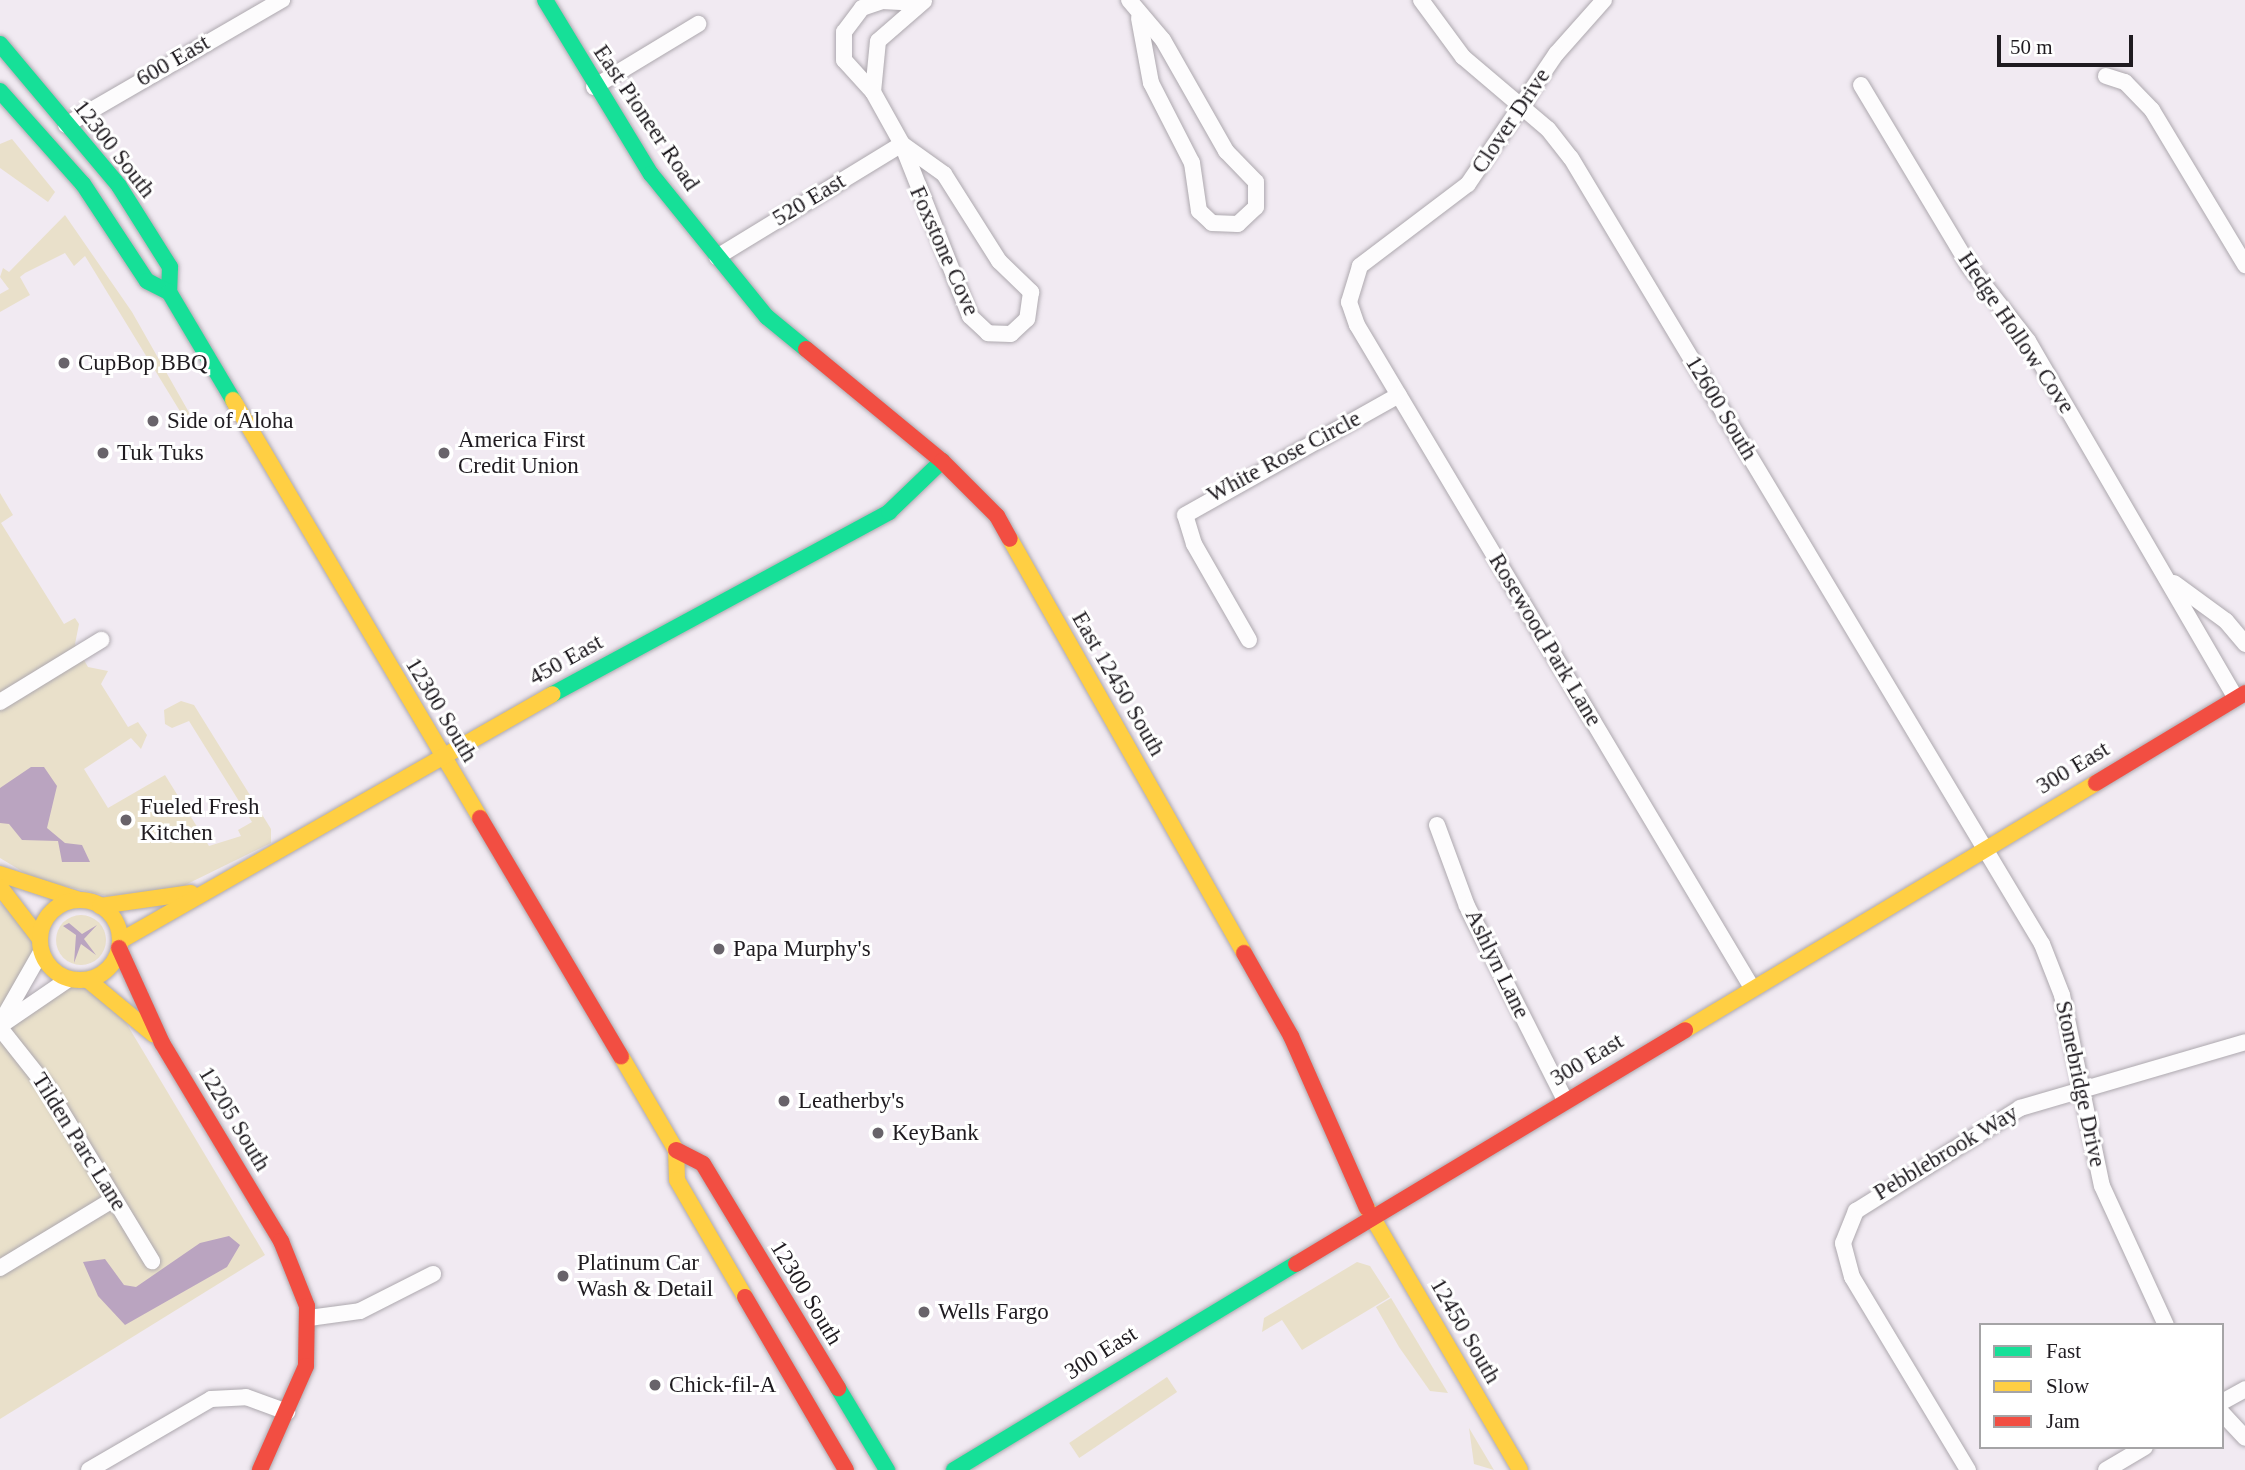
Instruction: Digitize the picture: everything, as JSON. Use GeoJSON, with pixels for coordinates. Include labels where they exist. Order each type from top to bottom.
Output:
{"type":"FeatureCollection","features":[{"type":"Feature","properties":{"kind":"street","name":"600 East"},"geometry":{"type":"LineString","coordinates":[[66,125],[282,0]]}},
{"type":"Feature","properties":{"kind":"street","name":"East Pioneer Road"},"geometry":{"type":"LineString","coordinates":[[545,0],[594,86],[651,174],[717,257]]}},
{"type":"Feature","properties":{"kind":"street"},"geometry":{"type":"LineString","coordinates":[[1129,0],[1139,18],[1152,83],[1192,163],[1199,211],[1212,223],[1238,224],[1256,207],[1256,182],[1220,141],[1163,40],[1139,18]]}},
{"type":"Feature","properties":{"kind":"street","name":"12600 South"},"geometry":{"type":"LineString","coordinates":[[1421,0],[1463,57],[1522,107],[1571,158],[1984,847]]}},
{"type":"Feature","properties":{"kind":"street","name":"Clover Drive"},"geometry":{"type":"LineString","coordinates":[[1351,289],[1371,256],[1468,184],[1567,38],[1604,0]]}},
{"type":"Feature","properties":{"kind":"street"},"geometry":{"type":"LineString","coordinates":[[873,92],[878,41],[923,2]]}},
{"type":"Feature","properties":{"kind":"street","name":"Foxstone Cove"},"geometry":{"type":"LineString","coordinates":[[902,144],[944,174],[999,261],[1031,292],[1027,319],[1011,334],[988,332],[971,316],[902,144],[873,92],[844,60],[848,23],[872,3],[923,2]]}},
{"type":"Feature","properties":{"kind":"street"},"geometry":{"type":"LineString","coordinates":[[594,86],[698,24]]}},
{"type":"Feature","properties":{"kind":"street","name":"12300 South"},"geometry":{"type":"LineString","coordinates":[[0,44],[119,186],[170,267],[169,292],[676,1150],[677,1180],[846,1470]]}},
{"type":"Feature","properties":{"kind":"street"},"geometry":{"type":"LineString","coordinates":[[2106,76],[2125,82],[2152,110],[2245,265]]}},
{"type":"Feature","properties":{"kind":"street","name":"Hedge Hollow Cove"},"geometry":{"type":"LineString","coordinates":[[1861,85],[1970,267],[2028,341],[2241,695]]}},
{"type":"Feature","properties":{"kind":"street","name":"12300 South"},"geometry":{"type":"LineString","coordinates":[[0,91],[83,184],[147,281],[169,292]]}},
{"type":"Feature","properties":{"kind":"street","name":"520 East"},"geometry":{"type":"LineString","coordinates":[[717,257],[902,144]]}},
{"type":"Feature","properties":{"kind":"street","name":"East 12450 South"},"geometry":{"type":"LineString","coordinates":[[717,257],[767,317],[942,461],[997,516],[1291,1036],[1331,1138],[1371,1215]]}},
{"type":"Feature","properties":{"kind":"street","name":"Rosewood Park Lane"},"geometry":{"type":"LineString","coordinates":[[1351,289],[1352,314],[1752,988]]}},
{"type":"Feature","properties":{"kind":"street","name":"White Rose Circle"},"geometry":{"type":"LineString","coordinates":[[1250,640],[1194,544],[1185,515],[1399,395]]}},
{"type":"Feature","properties":{"kind":"street","name":"450 East"},"geometry":{"type":"LineString","coordinates":[[119,944],[204,891],[441,755],[888,512],[942,461]]}},
{"type":"Feature","properties":{"kind":"street","name":"Hedge Hollow Cove"},"geometry":{"type":"LineString","coordinates":[[2172,582],[2226,621],[2245,644]]}},
{"type":"Feature","properties":{"kind":"street"},"geometry":{"type":"LineString","coordinates":[[0,702],[102,640]]}},
{"type":"Feature","properties":{"kind":"street","name":"300 East"},"geometry":{"type":"LineString","coordinates":[[954,1470],[1371,1215],[2241,695]]}},
{"type":"Feature","properties":{"kind":"street","name":"Ashlyn Lane"},"geometry":{"type":"LineString","coordinates":[[1437,825],[1467,906],[1565,1100]]}},
{"type":"Feature","properties":{"kind":"street","name":"Stonebridge Drive"},"geometry":{"type":"LineString","coordinates":[[1984,847],[2050,960],[2113,1218],[2165,1323]]}},
{"type":"Feature","properties":{"kind":"street"},"geometry":{"type":"LineString","coordinates":[[0,874],[100,906],[114,920],[119,944],[110,968],[88,980],[69,979],[53,971],[40,945],[0,887]]}},
{"type":"Feature","properties":{"kind":"street","name":"450 East"},"geometry":{"type":"LineString","coordinates":[[100,906],[204,891]]}},
{"type":"Feature","properties":{"kind":"street"},"geometry":{"type":"LineString","coordinates":[[0,1026],[40,945],[53,909],[79,900]]}},
{"type":"Feature","properties":{"kind":"street","name":"12205 South"},"geometry":{"type":"LineString","coordinates":[[119,944],[162,1043],[294,1265],[309,1318],[306,1366],[260,1470]]}},
{"type":"Feature","properties":{"kind":"street"},"geometry":{"type":"LineString","coordinates":[[0,1026],[69,979]]}},
{"type":"Feature","properties":{"kind":"street","name":"12205 South"},"geometry":{"type":"LineString","coordinates":[[88,980],[162,1043]]}},
{"type":"Feature","properties":{"kind":"street","name":"Tilden Parc Lane"},"geometry":{"type":"LineString","coordinates":[[0,1026],[46,1086],[152,1261]]}},
{"type":"Feature","properties":{"kind":"street","name":"Pebblebrook Way"},"geometry":{"type":"LineString","coordinates":[[1968,1470],[1852,1277],[1845,1230],[1872,1195],[2007,1115],[2081,1090],[2245,1042]]}},
{"type":"Feature","properties":{"kind":"street","name":"12300 South"},"geometry":{"type":"LineString","coordinates":[[676,1150],[703,1164],[887,1470]]}},
{"type":"Feature","properties":{"kind":"street"},"geometry":{"type":"LineString","coordinates":[[0,1268],[114,1199]]}},
{"type":"Feature","properties":{"kind":"street","name":"12450 South"},"geometry":{"type":"LineString","coordinates":[[1371,1215],[1520,1470]]}},
{"type":"Feature","properties":{"kind":"street"},"geometry":{"type":"LineString","coordinates":[[309,1318],[360,1311],[433,1273]]}},
{"type":"Feature","properties":{"kind":"street"},"geometry":{"type":"LineString","coordinates":[[2224,1401],[2245,1389]]}},
{"type":"Feature","properties":{"kind":"street"},"geometry":{"type":"LineString","coordinates":[[89,1470],[108,1465],[211,1399],[246,1396],[287,1412]]}},
{"type":"Feature","properties":{"kind":"street"},"geometry":{"type":"LineString","coordinates":[[2224,1415],[2245,1438]]}},
{"type":"Feature","properties":{"kind":"street"},"geometry":{"type":"LineString","coordinates":[[2106,1470],[2142,1449]]}},
{"type":"Feature","properties":{"kind":"shaded area"},"geometry":{"type":"Polygon","coordinates":[[[12,139],[55,192],[48,202],[0,168],[0,144],[12,139]]]}},
{"type":"Feature","properties":{"kind":"shaded area"},"geometry":{"type":"Polygon","coordinates":[[[65,215],[132,312],[195,423],[189,426],[85,256],[74,266],[65,253],[25,273],[20,277],[30,295],[0,312],[0,294],[9,289],[0,277],[3,268],[9,272],[65,215]]]}},
{"type":"Feature","properties":{"kind":"shaded area"},"geometry":{"type":"Polygon","coordinates":[[[0,493],[13,515],[1,523],[64,624],[75,618],[79,624],[75,644],[88,667],[108,671],[101,684],[128,727],[138,722],[147,735],[141,749],[131,738],[84,769],[108,808],[165,775],[209,846],[241,836],[238,830],[252,822],[189,721],[172,728],[165,724],[164,710],[181,701],[194,705],[271,829],[271,843],[181,887],[107,896],[35,879],[0,858],[0,493]]]}},
{"type":"Feature","properties":{"kind":"shaded area"},"geometry":{"type":"Polygon","coordinates":[[[31,767],[44,767],[57,786],[47,828],[65,843],[82,845],[90,862],[62,862],[58,841],[22,840],[9,824],[0,823],[0,788],[31,767]]]}},
{"type":"Feature","properties":{"kind":"shaded area"},"geometry":{"type":"Polygon","coordinates":[[[0,903],[40,939],[0,1024],[0,903]]]}},
{"type":"Feature","properties":{"kind":"shaded area"},"geometry":{"type":"Polygon","coordinates":[[[81,915],[98,923],[106,940],[98,957],[81,965],[64,957],[56,940],[64,923],[81,915]]]}},
{"type":"Feature","properties":{"kind":"shaded area"},"geometry":{"type":"Polygon","coordinates":[[[69,923],[82,934],[97,925],[84,939],[96,955],[81,944],[74,963],[76,935],[63,926],[69,923]]]}},
{"type":"Feature","properties":{"kind":"shaded area"},"geometry":{"type":"Polygon","coordinates":[[[88,980],[125,1021],[265,1255],[0,1419],[0,1026],[76,981],[88,980]]]}},
{"type":"Feature","properties":{"kind":"shaded area"},"geometry":{"type":"Polygon","coordinates":[[[229,1236],[240,1245],[227,1267],[125,1325],[98,1296],[83,1262],[105,1259],[124,1285],[136,1287],[200,1243],[229,1236]]]}},
{"type":"Feature","properties":{"kind":"shaded area"},"geometry":{"type":"Polygon","coordinates":[[[1357,1262],[1370,1266],[1390,1297],[1302,1350],[1282,1320],[1262,1332],[1264,1318],[1357,1262]]]}},
{"type":"Feature","properties":{"kind":"shaded area"},"geometry":{"type":"Polygon","coordinates":[[[1391,1298],[1448,1393],[1430,1391],[1399,1347],[1376,1307],[1391,1298]]]}},
{"type":"Feature","properties":{"kind":"shaded area"},"geometry":{"type":"Polygon","coordinates":[[[1167,1377],[1177,1392],[1079,1458],[1069,1443],[1167,1377]]]}},
{"type":"Feature","properties":{"kind":"shaded area"},"geometry":{"type":"Polygon","coordinates":[[[1469,1428],[1494,1470],[1474,1464],[1469,1428]]]}},
{"type":"Feature","properties":{"kind":"traffic: fast"},"geometry":{"type":"LineString","coordinates":[[545,0],[651,174],[767,317],[806,349]]}},
{"type":"Feature","properties":{"kind":"traffic: fast"},"geometry":{"type":"LineString","coordinates":[[0,44],[119,186],[170,267],[169,292]]}},
{"type":"Feature","properties":{"kind":"traffic: fast"},"geometry":{"type":"LineString","coordinates":[[0,91],[83,184],[147,281],[169,292],[233,400]]}},
{"type":"Feature","properties":{"kind":"traffic: fast"},"geometry":{"type":"LineString","coordinates":[[553,694],[889,512],[942,461]]}},
{"type":"Feature","properties":{"kind":"traffic: fast"},"geometry":{"type":"LineString","coordinates":[[954,1470],[1296,1264]]}},
{"type":"Feature","properties":{"kind":"traffic: fast"},"geometry":{"type":"LineString","coordinates":[[838,1388],[887,1470]]}},
{"type":"Feature","properties":{"kind":"traffic: slow"},"geometry":{"type":"LineString","coordinates":[[233,400],[480,818]]}},
{"type":"Feature","properties":{"kind":"traffic: slow"},"geometry":{"type":"LineString","coordinates":[[1010,539],[1244,953]]}},
{"type":"Feature","properties":{"kind":"traffic: slow"},"geometry":{"type":"LineString","coordinates":[[120,941],[553,694]]}},
{"type":"Feature","properties":{"kind":"traffic: slow"},"geometry":{"type":"LineString","coordinates":[[1685,1030],[2096,783]]}},
{"type":"Feature","properties":{"kind":"traffic: slow"},"geometry":{"type":"LineString","coordinates":[[0,874],[77,899]]}},
{"type":"Feature","properties":{"kind":"traffic: slow"},"geometry":{"type":"LineString","coordinates":[[0,887],[40,939]]}},
{"type":"Feature","properties":{"kind":"traffic: slow"},"geometry":{"type":"LineString","coordinates":[[100,906],[191,893]]}},
{"type":"Feature","properties":{"kind":"traffic: slow"},"geometry":{"type":"LineString","coordinates":[[80,900],[95,903],[108,912],[117,925],[120,940],[117,955],[108,968],[95,977],[80,980],[65,977],[52,968],[43,955],[40,940],[43,925],[52,912],[65,903],[80,900]]}},
{"type":"Feature","properties":{"kind":"traffic: slow"},"geometry":{"type":"LineString","coordinates":[[88,980],[153,1034]]}},
{"type":"Feature","properties":{"kind":"traffic: slow"},"geometry":{"type":"LineString","coordinates":[[621,1056],[676,1150],[677,1180],[745,1297]]}},
{"type":"Feature","properties":{"kind":"traffic: slow"},"geometry":{"type":"LineString","coordinates":[[1367,1208],[1520,1470]]}},
{"type":"Feature","properties":{"kind":"traffic: jam"},"geometry":{"type":"LineString","coordinates":[[806,349],[942,461],[997,516],[1010,539]]}},
{"type":"Feature","properties":{"kind":"traffic: jam"},"geometry":{"type":"LineString","coordinates":[[2096,783],[2245,693]]}},
{"type":"Feature","properties":{"kind":"traffic: jam"},"geometry":{"type":"LineString","coordinates":[[480,818],[621,1056]]}},
{"type":"Feature","properties":{"kind":"traffic: jam"},"geometry":{"type":"LineString","coordinates":[[119,948],[162,1043],[281,1241],[307,1306],[306,1366],[260,1470]]}},
{"type":"Feature","properties":{"kind":"traffic: jam"},"geometry":{"type":"LineString","coordinates":[[1244,953],[1291,1036],[1367,1208]]}},
{"type":"Feature","properties":{"kind":"traffic: jam"},"geometry":{"type":"LineString","coordinates":[[1296,1264],[1685,1030]]}},
{"type":"Feature","properties":{"kind":"traffic: jam"},"geometry":{"type":"LineString","coordinates":[[676,1150],[703,1164],[838,1388]]}},
{"type":"Feature","properties":{"kind":"traffic: jam"},"geometry":{"type":"LineString","coordinates":[[745,1297],[846,1470]]}},
{"type":"Feature","properties":{"kind":"place","name":"CupBop BBQ"},"geometry":{"type":"Point","coordinates":[64,363]}},
{"type":"Feature","properties":{"kind":"place","name":"Side of Aloha"},"geometry":{"type":"Point","coordinates":[153,421]}},
{"type":"Feature","properties":{"kind":"place","name":"Tuk Tuks"},"geometry":{"type":"Point","coordinates":[103,453]}},
{"type":"Feature","properties":{"kind":"place","name":"America First Credit Union"},"geometry":{"type":"Point","coordinates":[444,453]}},
{"type":"Feature","properties":{"kind":"place","name":"Fueled Fresh Kitchen"},"geometry":{"type":"Point","coordinates":[126,820]}},
{"type":"Feature","properties":{"kind":"place","name":"Papa Murphy's"},"geometry":{"type":"Point","coordinates":[719,949]}},
{"type":"Feature","properties":{"kind":"place","name":"Leatherby's"},"geometry":{"type":"Point","coordinates":[784,1101]}},
{"type":"Feature","properties":{"kind":"place","name":"KeyBank"},"geometry":{"type":"Point","coordinates":[878,1133]}},
{"type":"Feature","properties":{"kind":"place","name":"Platinum Car Wash & Detail"},"geometry":{"type":"Point","coordinates":[563,1276]}},
{"type":"Feature","properties":{"kind":"place","name":"Wells Fargo"},"geometry":{"type":"Point","coordinates":[924,1312]}},
{"type":"Feature","properties":{"kind":"place","name":"Chick-fil-A"},"geometry":{"type":"Point","coordinates":[655,1385]}}]}
